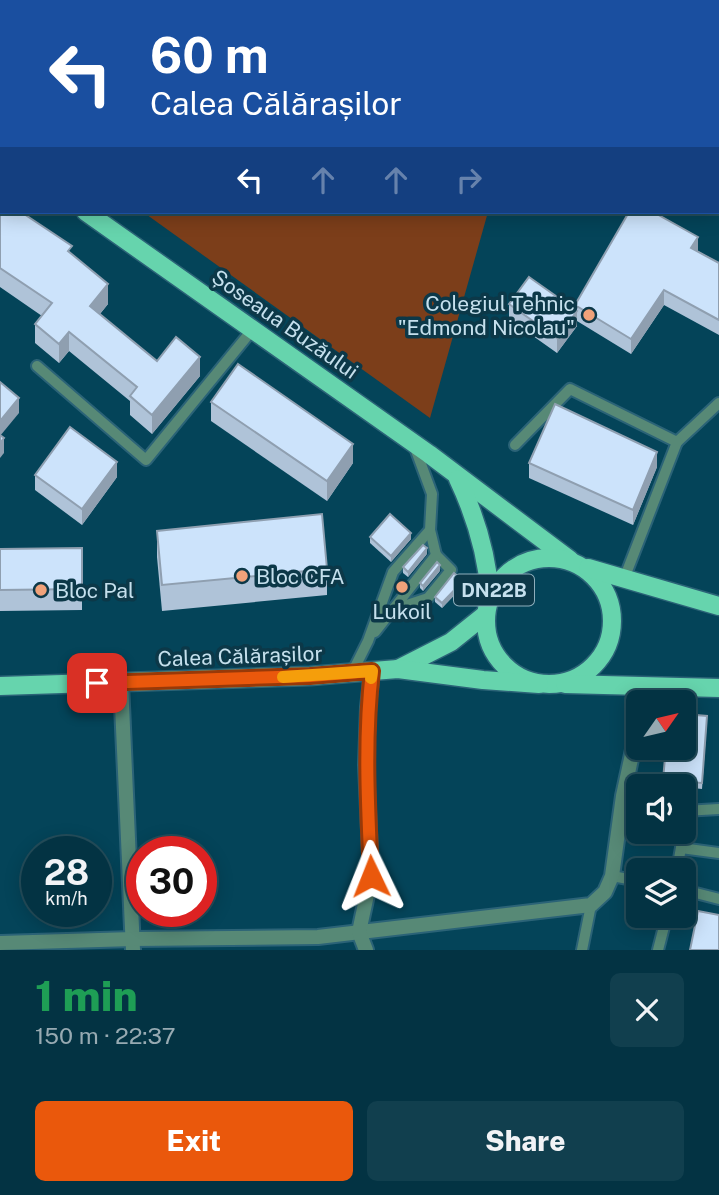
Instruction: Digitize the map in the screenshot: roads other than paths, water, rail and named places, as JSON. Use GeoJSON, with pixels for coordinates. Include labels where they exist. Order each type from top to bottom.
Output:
{"type":"FeatureCollection","features":[{"type":"Feature","properties":{"kind":"main road","name":"Șoseaua Buzăului"},"geometry":{"type":"LineString","coordinates":[[89,214],[414,443],[577,564]]}},
{"type":"Feature","properties":{"kind":"main road","name":"Șoseaua Buzăului"},"geometry":{"type":"LineString","coordinates":[[457,476],[476,520],[484,547],[490,596]]}},
{"type":"Feature","properties":{"kind":"main road","name":"DN22B"},"geometry":{"type":"LineString","coordinates":[[626,692],[539,684],[522,678],[505,667],[486,634],[490,596],[501,579],[516,566],[534,559],[554,557],[719,606]]}},
{"type":"Feature","properties":{"kind":"main road","name":"DN22B"},"geometry":{"type":"LineString","coordinates":[[558,684],[576,679],[593,668],[605,652],[612,633],[613,613],[607,594],[596,577],[577,564]]}},
{"type":"Feature","properties":{"kind":"main road","name":"Calea Călărașilor"},"geometry":{"type":"LineString","coordinates":[[398,669],[451,642],[486,614]]}},
{"type":"Feature","properties":{"kind":"main road","name":"Calea Călărașilor"},"geometry":{"type":"LineString","coordinates":[[0,686],[352,674],[398,669],[539,684]]}},
{"type":"Feature","properties":{"kind":"main road","name":"DN22B"},"geometry":{"type":"LineString","coordinates":[[694,690],[719,688]]}},
{"type":"Feature","properties":{"kind":"street"},"geometry":{"type":"LineString","coordinates":[[366,950],[359,932],[371,876],[366,765],[372,671]]}},
{"type":"Feature","properties":{"kind":"street"},"geometry":{"type":"LineString","coordinates":[[121,682],[133,944]]}},
{"type":"Feature","properties":{"kind":"street"},"geometry":{"type":"LineString","coordinates":[[0,943],[318,944],[359,932],[591,905],[605,892],[612,876],[631,760]]}},
{"type":"Feature","properties":{"kind":"lane"},"geometry":{"type":"LineString","coordinates":[[37,366],[146,460],[253,329]]}},
{"type":"Feature","properties":{"kind":"lane"},"geometry":{"type":"LineString","coordinates":[[515,445],[570,388],[677,442]]}},
{"type":"Feature","properties":{"kind":"lane"},"geometry":{"type":"LineString","coordinates":[[624,579],[677,442],[719,403]]}},
{"type":"Feature","properties":{"kind":"lane"},"geometry":{"type":"LineString","coordinates":[[392,610],[428,598],[451,570],[436,555],[430,530],[432,494],[414,443]]}},
{"type":"Feature","properties":{"kind":"lane"},"geometry":{"type":"LineString","coordinates":[[352,674],[368,641],[393,572],[430,530]]}},
{"type":"Feature","properties":{"kind":"lane"},"geometry":{"type":"LineString","coordinates":[[368,641],[436,555]]}},
{"type":"Feature","properties":{"kind":"lane"},"geometry":{"type":"LineString","coordinates":[[696,810],[719,809]]}},
{"type":"Feature","properties":{"kind":"lane"},"geometry":{"type":"LineString","coordinates":[[679,858],[682,844]]}},
{"type":"Feature","properties":{"kind":"lane"},"geometry":{"type":"LineString","coordinates":[[681,848],[719,853]]}},
{"type":"Feature","properties":{"kind":"lane"},"geometry":{"type":"LineString","coordinates":[[612,876],[626,879]]}},
{"type":"Feature","properties":{"kind":"lane"},"geometry":{"type":"LineString","coordinates":[[696,893],[719,899]]}},
{"type":"Feature","properties":{"kind":"lane"},"geometry":{"type":"LineString","coordinates":[[582,950],[591,905]]}},
{"type":"Feature","properties":{"kind":"lane"},"geometry":{"type":"LineString","coordinates":[[658,950],[664,928]]}},
{"type":"Feature","properties":{"kind":"place","name":"Colegiul Tehnic \"Edmond Nicolau\""},"geometry":{"type":"Point","coordinates":[589,315]}},
{"type":"Feature","properties":{"kind":"place","name":"Bloc CFA"},"geometry":{"type":"Point","coordinates":[242,576]}},
{"type":"Feature","properties":{"kind":"place","name":"Lukoil"},"geometry":{"type":"Point","coordinates":[402,587]}},
{"type":"Feature","properties":{"kind":"place","name":"Bloc Pal"},"geometry":{"type":"Point","coordinates":[41,590]}}]}
